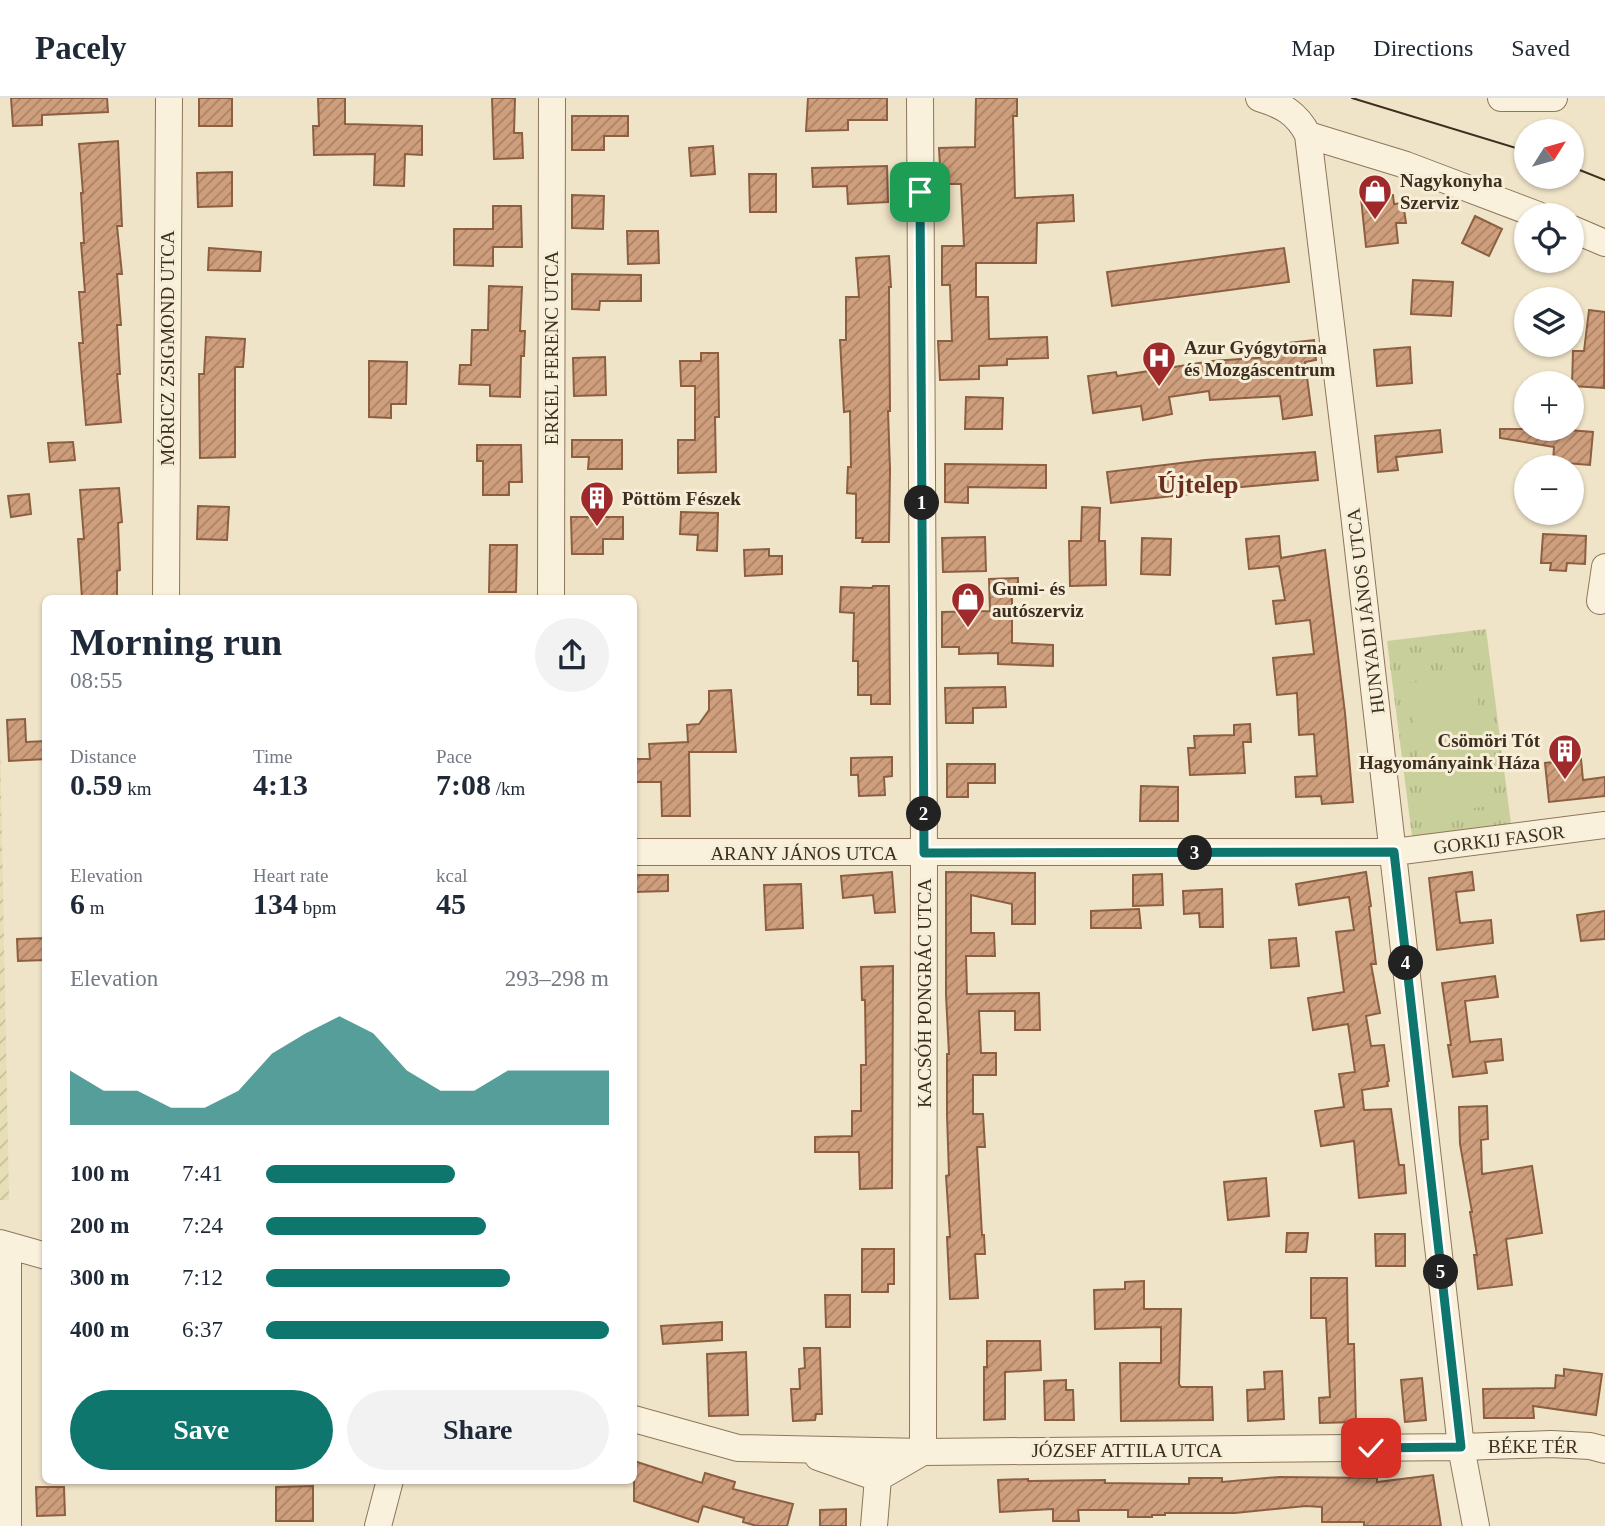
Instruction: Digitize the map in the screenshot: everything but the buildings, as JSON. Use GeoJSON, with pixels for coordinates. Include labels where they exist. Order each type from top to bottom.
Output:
{"type":"FeatureCollection","features":[{"type":"Feature","properties":{"kind":"street","name":"MÓRICZ ZSIGMOND UTCA"},"geometry":{"type":"LineString","coordinates":[[166,595],[169,98]]}},
{"type":"Feature","properties":{"kind":"street","name":"ERKEL FERENC UTCA"},"geometry":{"type":"LineString","coordinates":[[551,595],[552,98]]}},
{"type":"Feature","properties":{"kind":"street","name":"KACSÓH PONGRÁC UTCA"},"geometry":{"type":"LineString","coordinates":[[920,98],[924,853],[922,1451]]}},
{"type":"Feature","properties":{"kind":"street"},"geometry":{"type":"LineString","coordinates":[[1259,98],[1284,106],[1301,122],[1308,135],[1406,165],[1514,206]]}},
{"type":"Feature","properties":{"kind":"street"},"geometry":{"type":"LineString","coordinates":[[1501,98],[1554,98]]}},
{"type":"Feature","properties":{"kind":"street","name":"HUNYADI JÁNOS UTCA"},"geometry":{"type":"LineString","coordinates":[[1308,135],[1394,852],[1461,1447],[1476,1526]]}},
{"type":"Feature","properties":{"kind":"street"},"geometry":{"type":"LineString","coordinates":[[1584,234],[1605,243]]}},
{"type":"Feature","properties":{"kind":"street"},"geometry":{"type":"LineString","coordinates":[[1600,601],[1605,567]]}},
{"type":"Feature","properties":{"kind":"street","name":"GORKIJ FASOR"},"geometry":{"type":"LineString","coordinates":[[1394,852],[1605,825]]}},
{"type":"Feature","properties":{"kind":"street","name":"ARANY JÁNOS UTCA"},"geometry":{"type":"LineString","coordinates":[[637,852],[1394,852]]}},
{"type":"Feature","properties":{"kind":"street"},"geometry":{"type":"LineString","coordinates":[[8,1526],[4,1245],[42,1255]]}},
{"type":"Feature","properties":{"kind":"street","name":"JÓZSEF ATTILA UTCA"},"geometry":{"type":"LineString","coordinates":[[637,1420],[738,1448],[922,1451],[1461,1447]]}},
{"type":"Feature","properties":{"kind":"street","name":"BÉKE TÉR"},"geometry":{"type":"LineString","coordinates":[[1461,1447],[1565,1444],[1605,1450]]}},
{"type":"Feature","properties":{"kind":"street","name":"JÓZSEF ATTILA UTCA"},"geometry":{"type":"LineString","coordinates":[[793,1449],[878,1478]]}},
{"type":"Feature","properties":{"kind":"street"},"geometry":{"type":"LineString","coordinates":[[874,1526],[878,1478],[922,1451]]}},
{"type":"Feature","properties":{"kind":"street"},"geometry":{"type":"LineString","coordinates":[[378,1526],[389,1484]]}},
{"type":"Feature","properties":{"kind":"shaded area"},"geometry":{"type":"Polygon","coordinates":[[[0,735],[9,1200],[0,1200],[0,735]]]}},
{"type":"Feature","properties":{"kind":"green space"},"geometry":{"type":"Polygon","coordinates":[[[1486,629],[1511,824],[1412,836],[1387,641],[1486,629]]]}},
{"type":"Feature","properties":{"kind":"green space"},"geometry":{"type":"Polygon","coordinates":[[[1475,675],[1491,806],[1426,814],[1409,683],[1475,675]]]}},
{"type":"Feature","properties":{"kind":"tram line"},"geometry":{"type":"LineString","coordinates":[[1352,98],[1514,147]]}},
{"type":"Feature","properties":{"kind":"tram line"},"geometry":{"type":"LineString","coordinates":[[1584,172],[1605,180]]}},
{"type":"Feature","properties":{"kind":"place","name":"Nagykonyha Szerviz"},"geometry":{"type":"Point","coordinates":[1375,221]}},
{"type":"Feature","properties":{"kind":"place","name":"Azur Gyógytorna és Mozgáscentrum"},"geometry":{"type":"Point","coordinates":[1159,388]}},
{"type":"Feature","properties":{"kind":"place","name":"Pöttöm Fészek"},"geometry":{"type":"Point","coordinates":[597,528]}},
{"type":"Feature","properties":{"kind":"place","name":"Gumi- és autószerviz"},"geometry":{"type":"Point","coordinates":[968,629]}},
{"type":"Feature","properties":{"kind":"place","name":"Csömöri Tót Hagyományaink Háza"},"geometry":{"type":"Point","coordinates":[1565,781]}},
{"type":"Feature","properties":{"kind":"district","name":"Újtelep"},"geometry":{"type":"Point","coordinates":[1198,484]}},
{"type":"Feature","properties":{"kind":"route"},"geometry":{"type":"LineString","coordinates":[[920,192],[924,853],[1394,852],[1461,1447],[1371,1448]]}}]}
